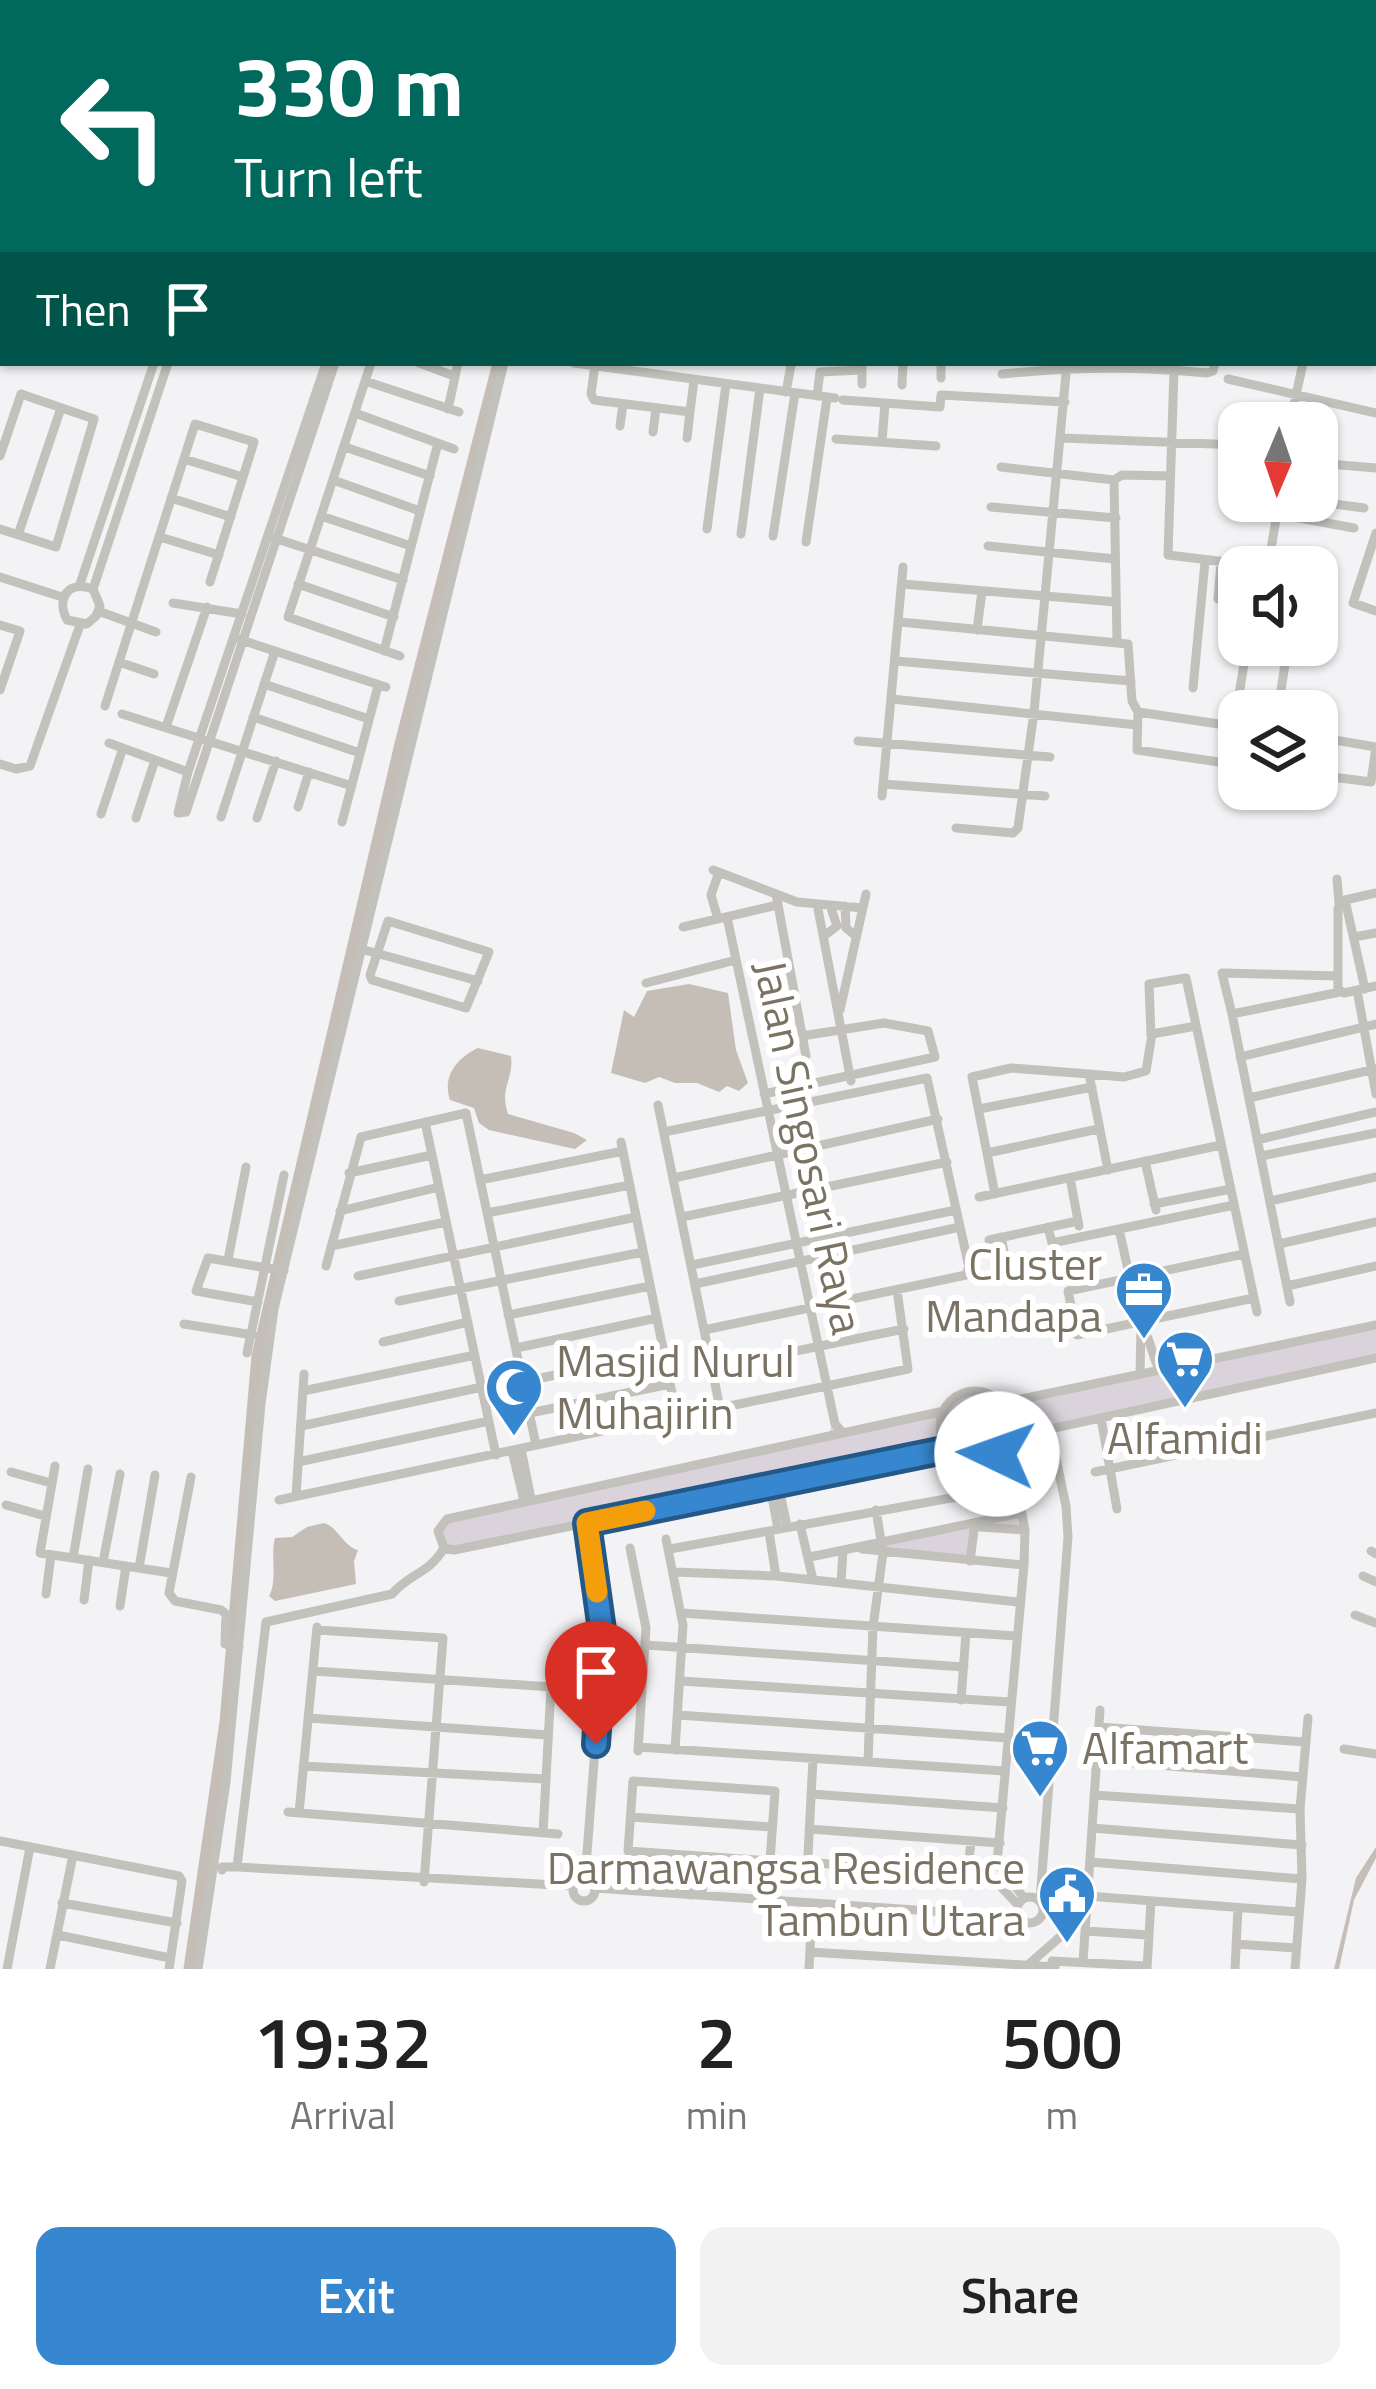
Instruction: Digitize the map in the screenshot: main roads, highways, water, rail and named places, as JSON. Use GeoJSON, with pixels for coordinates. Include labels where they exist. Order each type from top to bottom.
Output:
{"type":"FeatureCollection","features":[{"type":"Feature","properties":{"kind":"waterway"},"geometry":{"type":"LineString","coordinates":[[191,1969],[227,1722],[259,1356],[402,744],[499,366]]}},
{"type":"Feature","properties":{"kind":"place","name":"Cluster Mandapa"},"geometry":{"type":"Point","coordinates":[1144,1341]}},
{"type":"Feature","properties":{"kind":"place","name":"Alfamidi"},"geometry":{"type":"Point","coordinates":[1185,1410]}},
{"type":"Feature","properties":{"kind":"place","name":"Masjid Nurul Muhajirin"},"geometry":{"type":"Point","coordinates":[514,1438]}},
{"type":"Feature","properties":{"kind":"place","name":"Alfamart"},"geometry":{"type":"Point","coordinates":[1040,1799]}},
{"type":"Feature","properties":{"kind":"place","name":"Darmawangsa Residence Tambun Utara"},"geometry":{"type":"Point","coordinates":[1067,1945]}}]}
